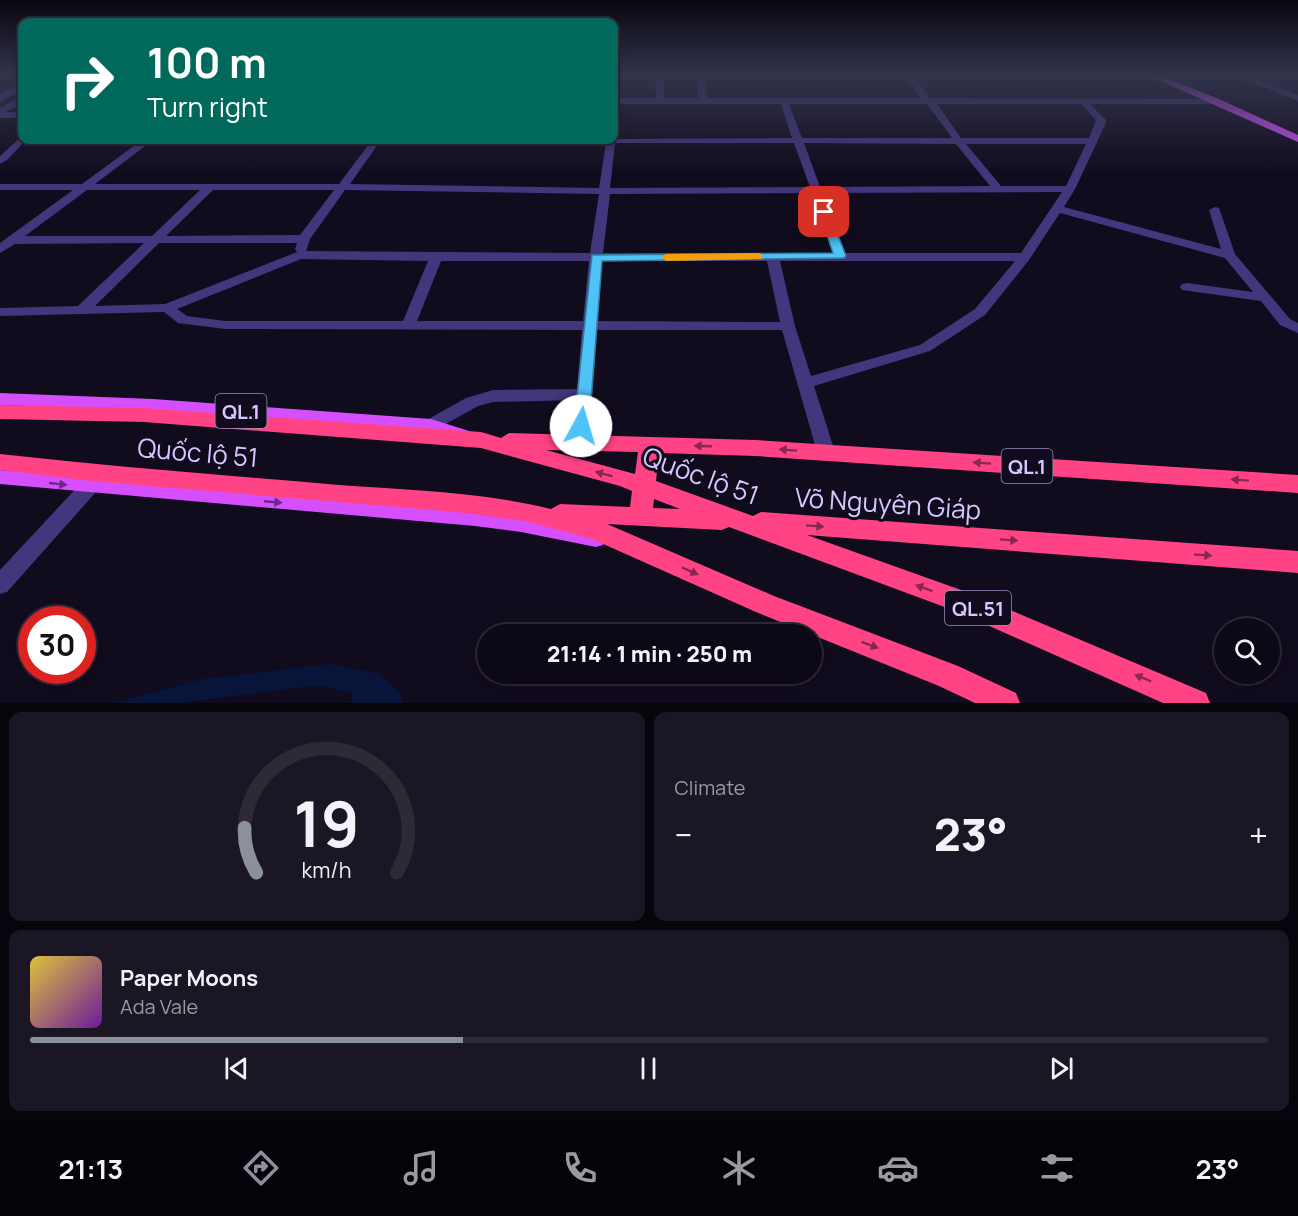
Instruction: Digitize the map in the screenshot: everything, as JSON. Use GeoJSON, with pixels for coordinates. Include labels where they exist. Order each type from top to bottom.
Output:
{"type":"FeatureCollection","features":[{"type":"Feature","properties":{"kind":"highway","name":"Quốc lộ 51"},"geometry":{"type":"LineString","coordinates":[[0,412],[144,415],[481,440],[645,487],[966,603],[1196,703]]}},
{"type":"Feature","properties":{"kind":"highway","name":"Võ Nguyên Giáp"},"geometry":{"type":"LineString","coordinates":[[481,440],[650,444],[826,453],[1298,484]]}},
{"type":"Feature","properties":{"kind":"highway"},"geometry":{"type":"LineString","coordinates":[[640,516],[650,444]]}},
{"type":"Feature","properties":{"kind":"highway","name":"Quốc lộ 51"},"geometry":{"type":"LineString","coordinates":[[0,462],[90,473],[456,503],[525,512],[596,530],[765,604],[948,676],[1006,703]]}},
{"type":"Feature","properties":{"kind":"highway","name":"Võ Nguyên Giáp"},"geometry":{"type":"LineString","coordinates":[[475,518],[525,512],[739,521],[1298,562]]}},
{"type":"Feature","properties":{"kind":"main road"},"geometry":{"type":"LineString","coordinates":[[1231,108],[1298,139]]}},
{"type":"Feature","properties":{"kind":"main road","name":"Quốc lộ 51"},"geometry":{"type":"LineString","coordinates":[[0,399],[153,405],[431,425],[481,440]]}},
{"type":"Feature","properties":{"kind":"main road","name":"Quốc lộ 51"},"geometry":{"type":"LineString","coordinates":[[0,477],[90,487],[475,518],[521,524],[637,547]]}},
{"type":"Feature","properties":{"kind":"street"},"geometry":{"type":"LineString","coordinates":[[786,108],[840,256]]}},
{"type":"Feature","properties":{"kind":"street"},"geometry":{"type":"LineString","coordinates":[[933,108],[998,189]]}},
{"type":"Feature","properties":{"kind":"street"},"geometry":{"type":"LineString","coordinates":[[804,383],[925,348],[980,312],[1025,257],[1070,189],[1101,120],[1089,108]]}},
{"type":"Feature","properties":{"kind":"street"},"geometry":{"type":"LineString","coordinates":[[0,113],[18,115]]}},
{"type":"Feature","properties":{"kind":"street"},"geometry":{"type":"LineString","coordinates":[[618,140],[1093,141]]}},
{"type":"Feature","properties":{"kind":"street"},"geometry":{"type":"LineString","coordinates":[[0,161],[13,151],[18,142]]}},
{"type":"Feature","properties":{"kind":"street"},"geometry":{"type":"LineString","coordinates":[[0,249],[142,144]]}},
{"type":"Feature","properties":{"kind":"street"},"geometry":{"type":"LineString","coordinates":[[299,255],[304,240],[374,144]]}},
{"type":"Feature","properties":{"kind":"street"},"geometry":{"type":"LineString","coordinates":[[580,442],[592,327],[596,257],[611,144]]}},
{"type":"Feature","properties":{"kind":"street"},"geometry":{"type":"LineString","coordinates":[[0,187],[342,187],[605,191],[1070,189]]}},
{"type":"Feature","properties":{"kind":"street"},"geometry":{"type":"LineString","coordinates":[[81,311],[158,240],[210,187]]}},
{"type":"Feature","properties":{"kind":"street"},"geometry":{"type":"LineString","coordinates":[[1056,208],[1229,255]]}},
{"type":"Feature","properties":{"kind":"street"},"geometry":{"type":"LineString","coordinates":[[1215,210],[1229,255],[1285,322],[1298,329]]}},
{"type":"Feature","properties":{"kind":"street"},"geometry":{"type":"LineString","coordinates":[[13,240],[304,240]]}},
{"type":"Feature","properties":{"kind":"street"},"geometry":{"type":"LineString","coordinates":[[0,312],[167,308],[299,255],[1025,257]]}},
{"type":"Feature","properties":{"kind":"street"},"geometry":{"type":"LineString","coordinates":[[408,325],[436,257]]}},
{"type":"Feature","properties":{"kind":"street"},"geometry":{"type":"LineString","coordinates":[[773,257],[788,326],[826,453]]}},
{"type":"Feature","properties":{"kind":"street"},"geometry":{"type":"LineString","coordinates":[[1187,287],[1265,298]]}},
{"type":"Feature","properties":{"kind":"street"},"geometry":{"type":"LineString","coordinates":[[167,308],[183,320],[225,325],[788,326]]}},
{"type":"Feature","properties":{"kind":"street"},"geometry":{"type":"LineString","coordinates":[[431,425],[472,402],[494,396],[585,394]]}},
{"type":"Feature","properties":{"kind":"street"},"geometry":{"type":"LineString","coordinates":[[0,585],[90,487]]}},
{"type":"Feature","properties":{"kind":"water"},"geometry":{"type":"Polygon","coordinates":[[[330,664],[380,674],[403,697],[401,703],[351,703],[352,694],[321,685],[179,703],[113,703],[202,679],[330,664]]]}},
{"type":"Feature","properties":{"kind":"slow traffic"},"geometry":{"type":"LineString","coordinates":[[666,257],[758,257]]}},
{"type":"Feature","properties":{"kind":"route"},"geometry":{"type":"LineString","coordinates":[[581,426],[592,327],[596,257],[840,256],[824,212]]}}]}
